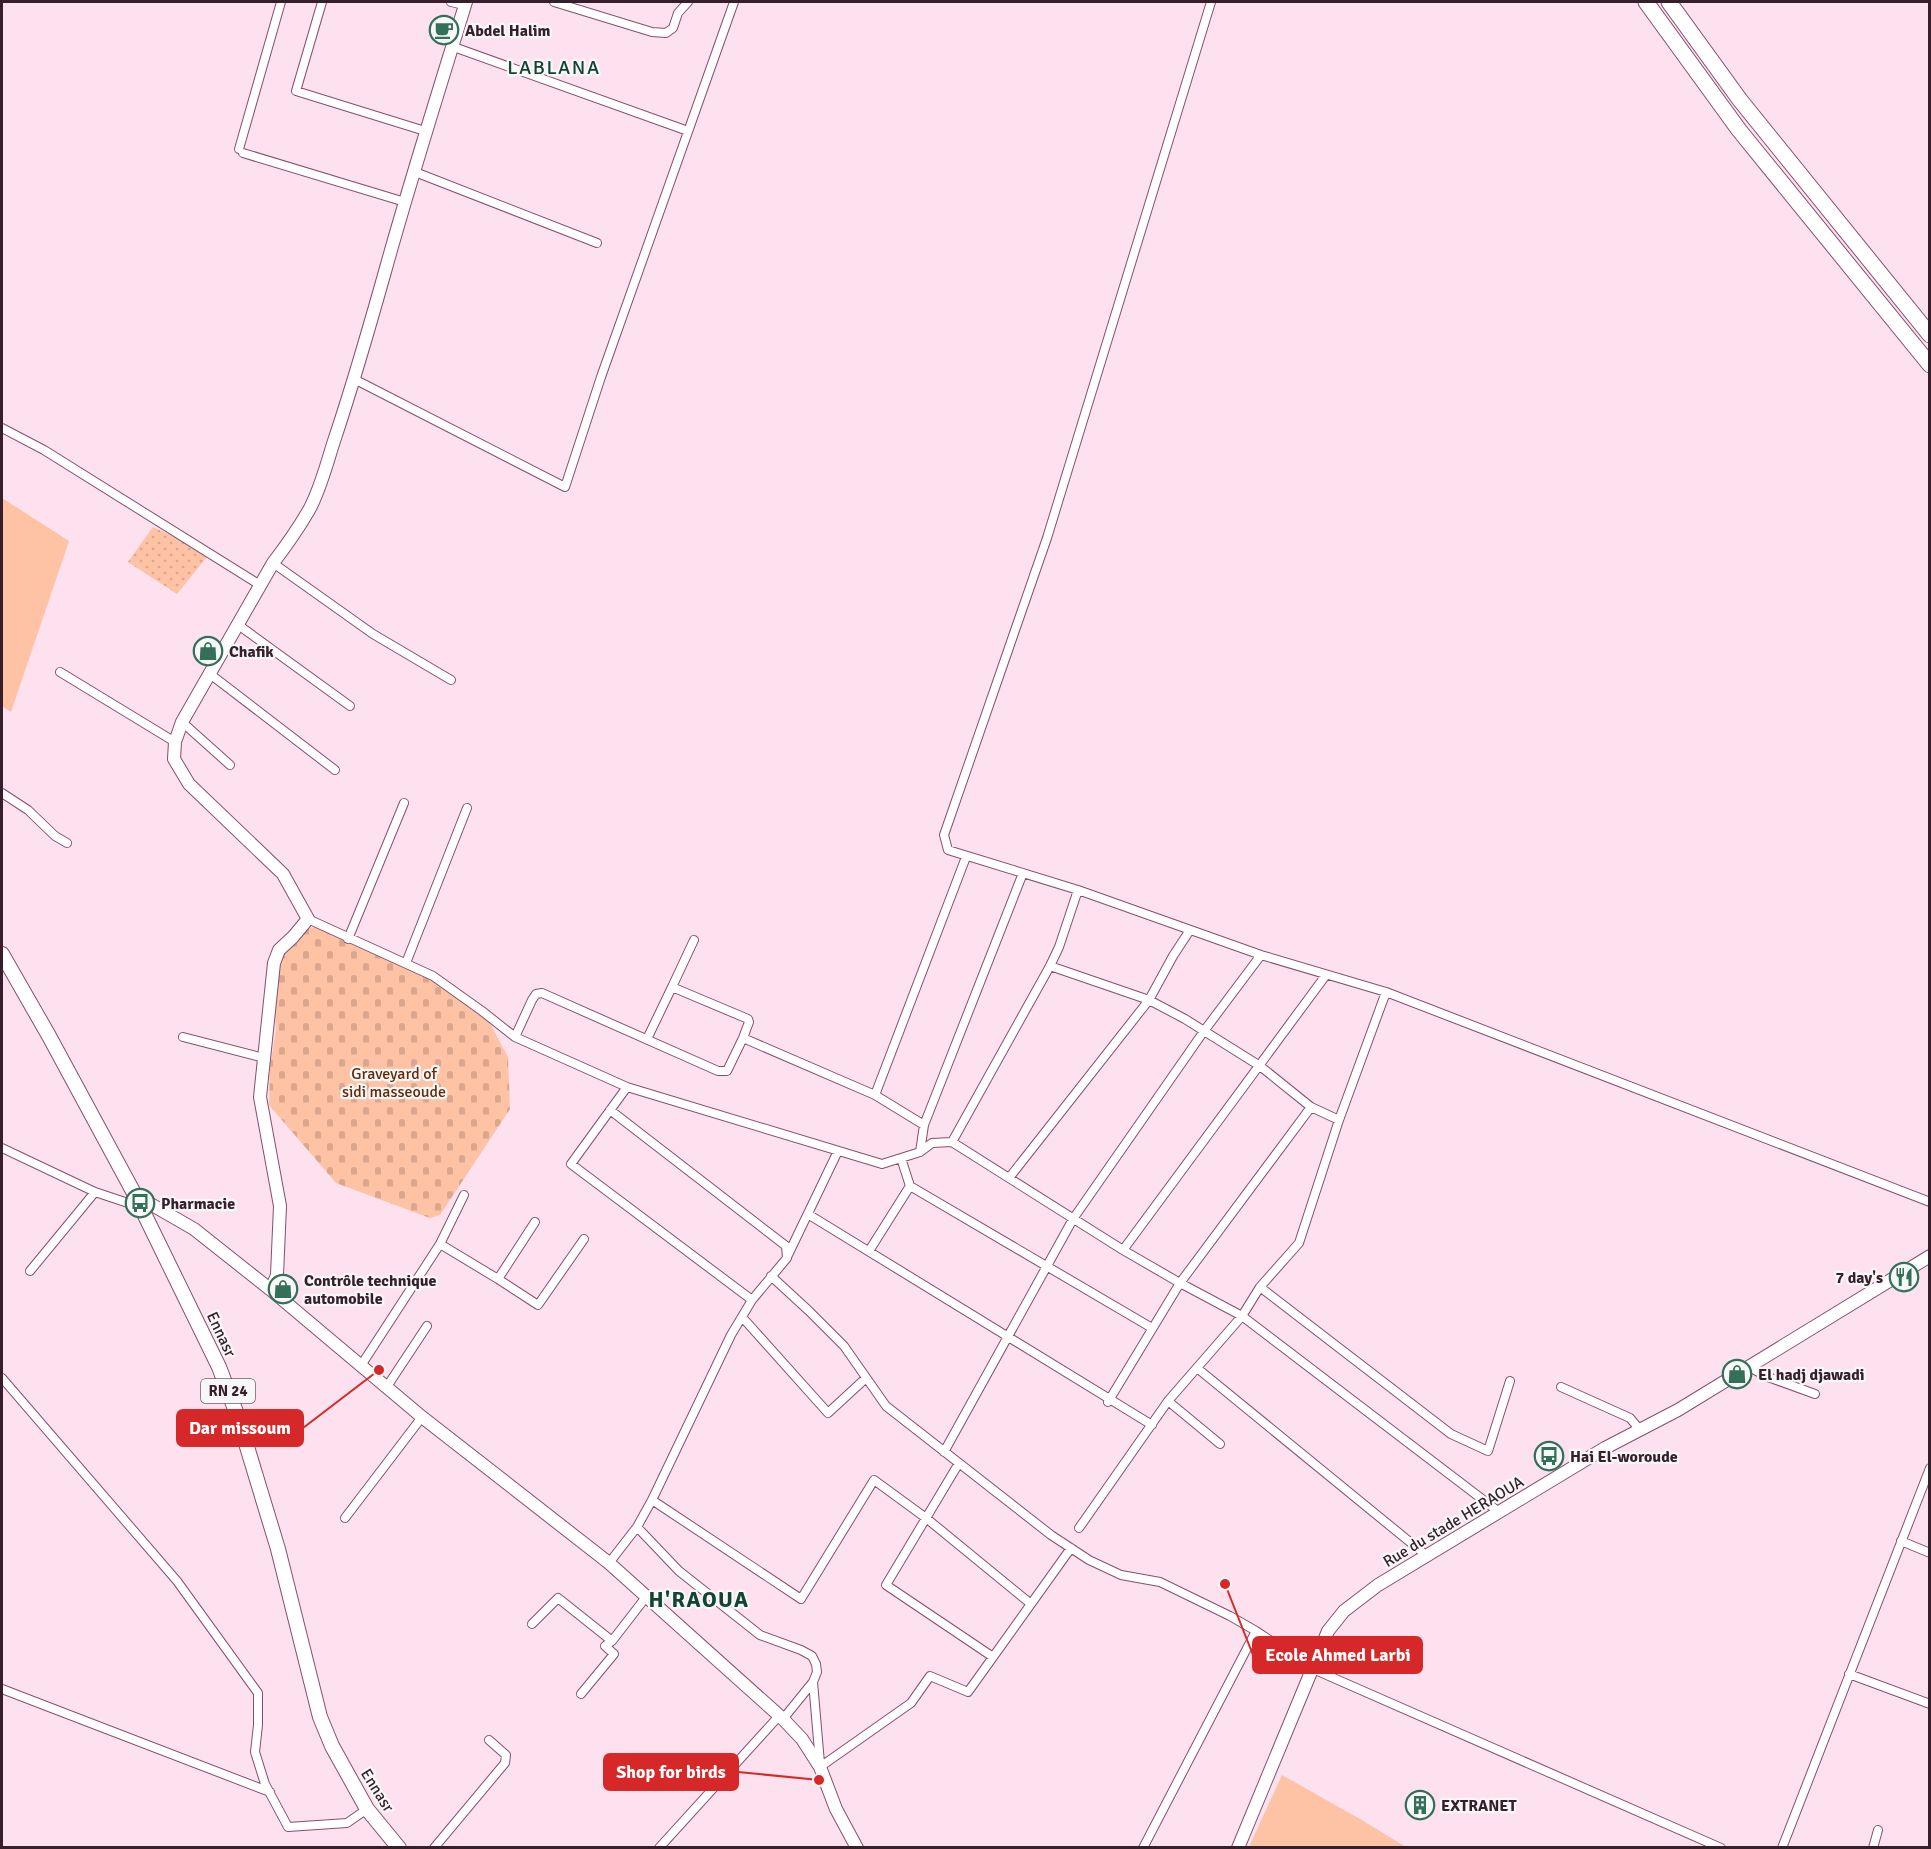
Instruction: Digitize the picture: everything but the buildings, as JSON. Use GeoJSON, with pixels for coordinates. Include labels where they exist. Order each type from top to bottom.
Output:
{"type":"FeatureCollection","features":[{"type":"Feature","properties":{"kind":"highway"},"geometry":{"type":"LineString","coordinates":[[1646,2],[1739,130],[1929,365]]}},
{"type":"Feature","properties":{"kind":"highway"},"geometry":{"type":"LineString","coordinates":[[1669,2],[1740,100],[1929,336]]}},
{"type":"Feature","properties":{"kind":"main road","name":"Ennasr"},"geometry":{"type":"LineString","coordinates":[[2,954],[49,1036],[137,1201],[219,1367],[238,1417],[278,1549],[321,1717],[332,1746],[367,1809],[399,1848]]}},
{"type":"Feature","properties":{"kind":"street"},"geometry":{"type":"LineString","coordinates":[[281,2],[241,151],[405,202]]}},
{"type":"Feature","properties":{"kind":"street"},"geometry":{"type":"LineString","coordinates":[[322,2],[296,91],[425,131]]}},
{"type":"Feature","properties":{"kind":"street"},"geometry":{"type":"LineString","coordinates":[[451,2],[465,3],[425,131],[354,379],[321,481],[310,508],[291,541],[273,563],[182,722],[175,742],[174,759],[189,784],[283,873],[308,919],[433,976],[515,1037],[627,1087],[882,1164],[920,1152],[932,1143],[952,1142],[1073,1220],[1180,1283],[1242,1316],[1499,1512]]}},
{"type":"Feature","properties":{"kind":"street"},"geometry":{"type":"LineString","coordinates":[[554,2],[652,32],[666,33],[673,28],[678,13],[688,2]]}},
{"type":"Feature","properties":{"kind":"street"},"geometry":{"type":"LineString","coordinates":[[354,379],[566,487],[601,377],[734,2]]}},
{"type":"Feature","properties":{"kind":"street"},"geometry":{"type":"LineString","coordinates":[[1211,2],[1047,538],[944,835],[948,850],[1078,890],[1261,955],[1386,992],[1929,1202]]}},
{"type":"Feature","properties":{"kind":"street"},"geometry":{"type":"LineString","coordinates":[[451,46],[688,131]]}},
{"type":"Feature","properties":{"kind":"street"},"geometry":{"type":"LineString","coordinates":[[415,172],[597,243]]}},
{"type":"Feature","properties":{"kind":"street"},"geometry":{"type":"LineString","coordinates":[[2,428],[44,450],[260,585]]}},
{"type":"Feature","properties":{"kind":"street"},"geometry":{"type":"LineString","coordinates":[[273,563],[379,639],[451,680]]}},
{"type":"Feature","properties":{"kind":"street"},"geometry":{"type":"LineString","coordinates":[[237,624],[350,706]]}},
{"type":"Feature","properties":{"kind":"street"},"geometry":{"type":"LineString","coordinates":[[60,672],[175,742]]}},
{"type":"Feature","properties":{"kind":"street"},"geometry":{"type":"LineString","coordinates":[[210,674],[335,770]]}},
{"type":"Feature","properties":{"kind":"street"},"geometry":{"type":"LineString","coordinates":[[182,722],[230,765]]}},
{"type":"Feature","properties":{"kind":"street"},"geometry":{"type":"LineString","coordinates":[[2,793],[28,810],[55,836],[67,843]]}},
{"type":"Feature","properties":{"kind":"street"},"geometry":{"type":"LineString","coordinates":[[348,939],[404,803]]}},
{"type":"Feature","properties":{"kind":"street"},"geometry":{"type":"LineString","coordinates":[[406,963],[467,808]]}},
{"type":"Feature","properties":{"kind":"street"},"geometry":{"type":"LineString","coordinates":[[875,1095],[966,856]]}},
{"type":"Feature","properties":{"kind":"street"},"geometry":{"type":"LineString","coordinates":[[920,1152],[924,1125],[1023,873]]}},
{"type":"Feature","properties":{"kind":"street"},"geometry":{"type":"LineString","coordinates":[[952,1142],[1050,966],[1059,947],[1078,890]]}},
{"type":"Feature","properties":{"kind":"street"},"geometry":{"type":"LineString","coordinates":[[271,1290],[277,1275],[280,1206],[260,1097],[274,963],[279,950],[308,919]]}},
{"type":"Feature","properties":{"kind":"street"},"geometry":{"type":"LineString","coordinates":[[1010,1178],[1149,1000],[1190,930]]}},
{"type":"Feature","properties":{"kind":"street"},"geometry":{"type":"LineString","coordinates":[[647,1039],[694,940]]}},
{"type":"Feature","properties":{"kind":"street"},"geometry":{"type":"LineString","coordinates":[[944,1452],[1073,1220],[1204,1031],[1261,955]]}},
{"type":"Feature","properties":{"kind":"street"},"geometry":{"type":"LineString","coordinates":[[1050,966],[1149,1000],[1185,1019],[1260,1066],[1311,1107],[1339,1120]]}},
{"type":"Feature","properties":{"kind":"street"},"geometry":{"type":"LineString","coordinates":[[1123,1250],[1326,975]]}},
{"type":"Feature","properties":{"kind":"street"},"geometry":{"type":"LineString","coordinates":[[515,1037],[532,999],[536,994],[542,993],[718,1071],[727,1071],[743,1038],[748,1019],[672,987]]}},
{"type":"Feature","properties":{"kind":"street"},"geometry":{"type":"LineString","coordinates":[[1079,1528],[1168,1401],[1242,1316],[1260,1287],[1299,1243],[1339,1120],[1386,992]]}},
{"type":"Feature","properties":{"kind":"street"},"geometry":{"type":"LineString","coordinates":[[183,1037],[264,1058]]}},
{"type":"Feature","properties":{"kind":"street"},"geometry":{"type":"LineString","coordinates":[[743,1038],[875,1095],[924,1125]]}},
{"type":"Feature","properties":{"kind":"street"},"geometry":{"type":"LineString","coordinates":[[627,1087],[571,1164],[752,1300]]}},
{"type":"Feature","properties":{"kind":"street"},"geometry":{"type":"LineString","coordinates":[[1109,1400],[1180,1283],[1311,1107]]}},
{"type":"Feature","properties":{"kind":"street"},"geometry":{"type":"LineString","coordinates":[[610,1110],[786,1246],[787,1258]]}},
{"type":"Feature","properties":{"kind":"street"},"geometry":{"type":"LineString","coordinates":[[2,1148],[95,1192],[137,1201],[194,1229],[271,1290],[422,1417],[609,1563],[802,1739],[820,1767],[836,1809],[857,1848]]}},
{"type":"Feature","properties":{"kind":"street"},"geometry":{"type":"LineString","coordinates":[[609,1563],[636,1527],[652,1500],[709,1378],[742,1317],[752,1300],[787,1258],[838,1151]]}},
{"type":"Feature","properties":{"kind":"street"},"geometry":{"type":"LineString","coordinates":[[901,1158],[909,1186],[1152,1328]]}},
{"type":"Feature","properties":{"kind":"street"},"geometry":{"type":"LineString","coordinates":[[869,1251],[909,1186]]}},
{"type":"Feature","properties":{"kind":"street"},"geometry":{"type":"LineString","coordinates":[[30,1271],[95,1192]]}},
{"type":"Feature","properties":{"kind":"street"},"geometry":{"type":"LineString","coordinates":[[360,1367],[440,1244],[464,1195]]}},
{"type":"Feature","properties":{"kind":"street"},"geometry":{"type":"LineString","coordinates":[[812,1216],[1152,1425]]}},
{"type":"Feature","properties":{"kind":"street"},"geometry":{"type":"LineString","coordinates":[[498,1279],[535,1222]]}},
{"type":"Feature","properties":{"kind":"street"},"geometry":{"type":"LineString","coordinates":[[440,1244],[538,1305],[584,1239]]}},
{"type":"Feature","properties":{"kind":"street","name":"Rue du stade HERAOUA"},"geometry":{"type":"LineString","coordinates":[[1238,1848],[1328,1631],[1344,1611],[1378,1585],[1499,1512],[1678,1410],[1929,1256]]}},
{"type":"Feature","properties":{"kind":"street"},"geometry":{"type":"LineString","coordinates":[[771,1276],[844,1346],[886,1406],[1051,1535],[1089,1560],[1121,1575],[1160,1582],[1256,1630],[1313,1669],[1721,1848]]}},
{"type":"Feature","properties":{"kind":"street"},"geometry":{"type":"LineString","coordinates":[[1260,1287],[1451,1434],[1488,1451],[1510,1381]]}},
{"type":"Feature","properties":{"kind":"street"},"geometry":{"type":"LineString","coordinates":[[742,1317],[828,1413],[866,1378]]}},
{"type":"Feature","properties":{"kind":"street"},"geometry":{"type":"LineString","coordinates":[[386,1388],[427,1326]]}},
{"type":"Feature","properties":{"kind":"street"},"geometry":{"type":"LineString","coordinates":[[1749,1367],[1768,1377],[1815,1394]]}},
{"type":"Feature","properties":{"kind":"street"},"geometry":{"type":"LineString","coordinates":[[1197,1368],[1427,1556]]}},
{"type":"Feature","properties":{"kind":"street"},"geometry":{"type":"LineString","coordinates":[[2,1378],[177,1581],[258,1693],[255,1752],[266,1784],[288,1827],[347,1823],[367,1809]]}},
{"type":"Feature","properties":{"kind":"street"},"geometry":{"type":"LineString","coordinates":[[1561,1387],[1630,1418],[1640,1430]]}},
{"type":"Feature","properties":{"kind":"street"},"geometry":{"type":"LineString","coordinates":[[1168,1401],[1220,1444]]}},
{"type":"Feature","properties":{"kind":"street"},"geometry":{"type":"LineString","coordinates":[[345,1518],[422,1417]]}},
{"type":"Feature","properties":{"kind":"street"},"geometry":{"type":"LineString","coordinates":[[959,1463],[886,1585],[993,1657]]}},
{"type":"Feature","properties":{"kind":"street"},"geometry":{"type":"LineString","coordinates":[[1782,1848],[1929,1468]]}},
{"type":"Feature","properties":{"kind":"street"},"geometry":{"type":"LineString","coordinates":[[652,1500],[801,1599],[874,1480],[926,1518],[1031,1604]]}},
{"type":"Feature","properties":{"kind":"street"},"geometry":{"type":"LineString","coordinates":[[636,1527],[679,1571],[760,1635],[812,1656],[817,1672],[813,1682],[781,1718],[659,1848]]}},
{"type":"Feature","properties":{"kind":"street"},"geometry":{"type":"LineString","coordinates":[[1901,1541],[1929,1553]]}},
{"type":"Feature","properties":{"kind":"street"},"geometry":{"type":"LineString","coordinates":[[820,1767],[911,1703],[930,1676],[968,1692],[1071,1548]]}},
{"type":"Feature","properties":{"kind":"street"},"geometry":{"type":"LineString","coordinates":[[581,1694],[614,1654],[605,1646],[612,1641],[646,1597]]}},
{"type":"Feature","properties":{"kind":"street"},"geometry":{"type":"LineString","coordinates":[[532,1624],[558,1598],[612,1641]]}},
{"type":"Feature","properties":{"kind":"street"},"geometry":{"type":"LineString","coordinates":[[1143,1848],[1256,1630]]}},
{"type":"Feature","properties":{"kind":"street"},"geometry":{"type":"LineString","coordinates":[[1849,1674],[1929,1704]]}},
{"type":"Feature","properties":{"kind":"street"},"geometry":{"type":"LineString","coordinates":[[813,1682],[820,1767]]}},
{"type":"Feature","properties":{"kind":"street"},"geometry":{"type":"LineString","coordinates":[[2,1689],[270,1792]]}},
{"type":"Feature","properties":{"kind":"street"},"geometry":{"type":"LineString","coordinates":[[434,1848],[505,1763],[506,1755],[489,1740]]}},
{"type":"Feature","properties":{"kind":"street"},"geometry":{"type":"LineString","coordinates":[[1873,1848],[1878,1830]]}},
{"type":"Feature","properties":{"kind":"green space"},"geometry":{"type":"Polygon","coordinates":[[[2,498],[69,541],[11,712],[2,706],[2,498]]]}},
{"type":"Feature","properties":{"kind":"green space"},"geometry":{"type":"Polygon","coordinates":[[[153,527],[210,553],[177,594],[128,562],[153,527]]]}},
{"type":"Feature","properties":{"kind":"green space","name":"Graveyard of sidi masseoude"},"geometry":{"type":"Polygon","coordinates":[[[321,925],[400,958],[484,1012],[508,1057],[510,1109],[440,1215],[430,1218],[336,1183],[269,1105],[270,1067],[276,1029],[273,992],[278,957],[301,931],[321,925]]]}},
{"type":"Feature","properties":{"kind":"green space"},"geometry":{"type":"Polygon","coordinates":[[[1282,1775],[1360,1819],[1406,1847],[1249,1847],[1282,1775]]]}},
{"type":"Feature","properties":{"kind":"place","name":"Abdel Halim"},"geometry":{"type":"Point","coordinates":[444,30]}},
{"type":"Feature","properties":{"kind":"place","name":"Chafik"},"geometry":{"type":"Point","coordinates":[208,651]}},
{"type":"Feature","properties":{"kind":"place","name":"Pharmacie"},"geometry":{"type":"Point","coordinates":[140,1203]}},
{"type":"Feature","properties":{"kind":"place","name":"7 day's"},"geometry":{"type":"Point","coordinates":[1904,1277]}},
{"type":"Feature","properties":{"kind":"place","name":"Contrôle technique automobile"},"geometry":{"type":"Point","coordinates":[283,1289]}},
{"type":"Feature","properties":{"kind":"place","name":"Dar missoum"},"geometry":{"type":"Point","coordinates":[379,1370]}},
{"type":"Feature","properties":{"kind":"place","name":"El hadj djawadi"},"geometry":{"type":"Point","coordinates":[1737,1374]}},
{"type":"Feature","properties":{"kind":"place","name":"Hai El-woroude"},"geometry":{"type":"Point","coordinates":[1549,1456]}},
{"type":"Feature","properties":{"kind":"place","name":"Ecole Ahmed Larbi"},"geometry":{"type":"Point","coordinates":[1225,1584]}},
{"type":"Feature","properties":{"kind":"place","name":"Shop for birds"},"geometry":{"type":"Point","coordinates":[819,1780]}},
{"type":"Feature","properties":{"kind":"place","name":"EXTRANET"},"geometry":{"type":"Point","coordinates":[1420,1805]}},
{"type":"Feature","properties":{"kind":"district","name":"LABLANA"},"geometry":{"type":"Point","coordinates":[554,67]}},
{"type":"Feature","properties":{"kind":"district","name":"H'RAOUA"},"geometry":{"type":"Point","coordinates":[699,1599]}}]}
